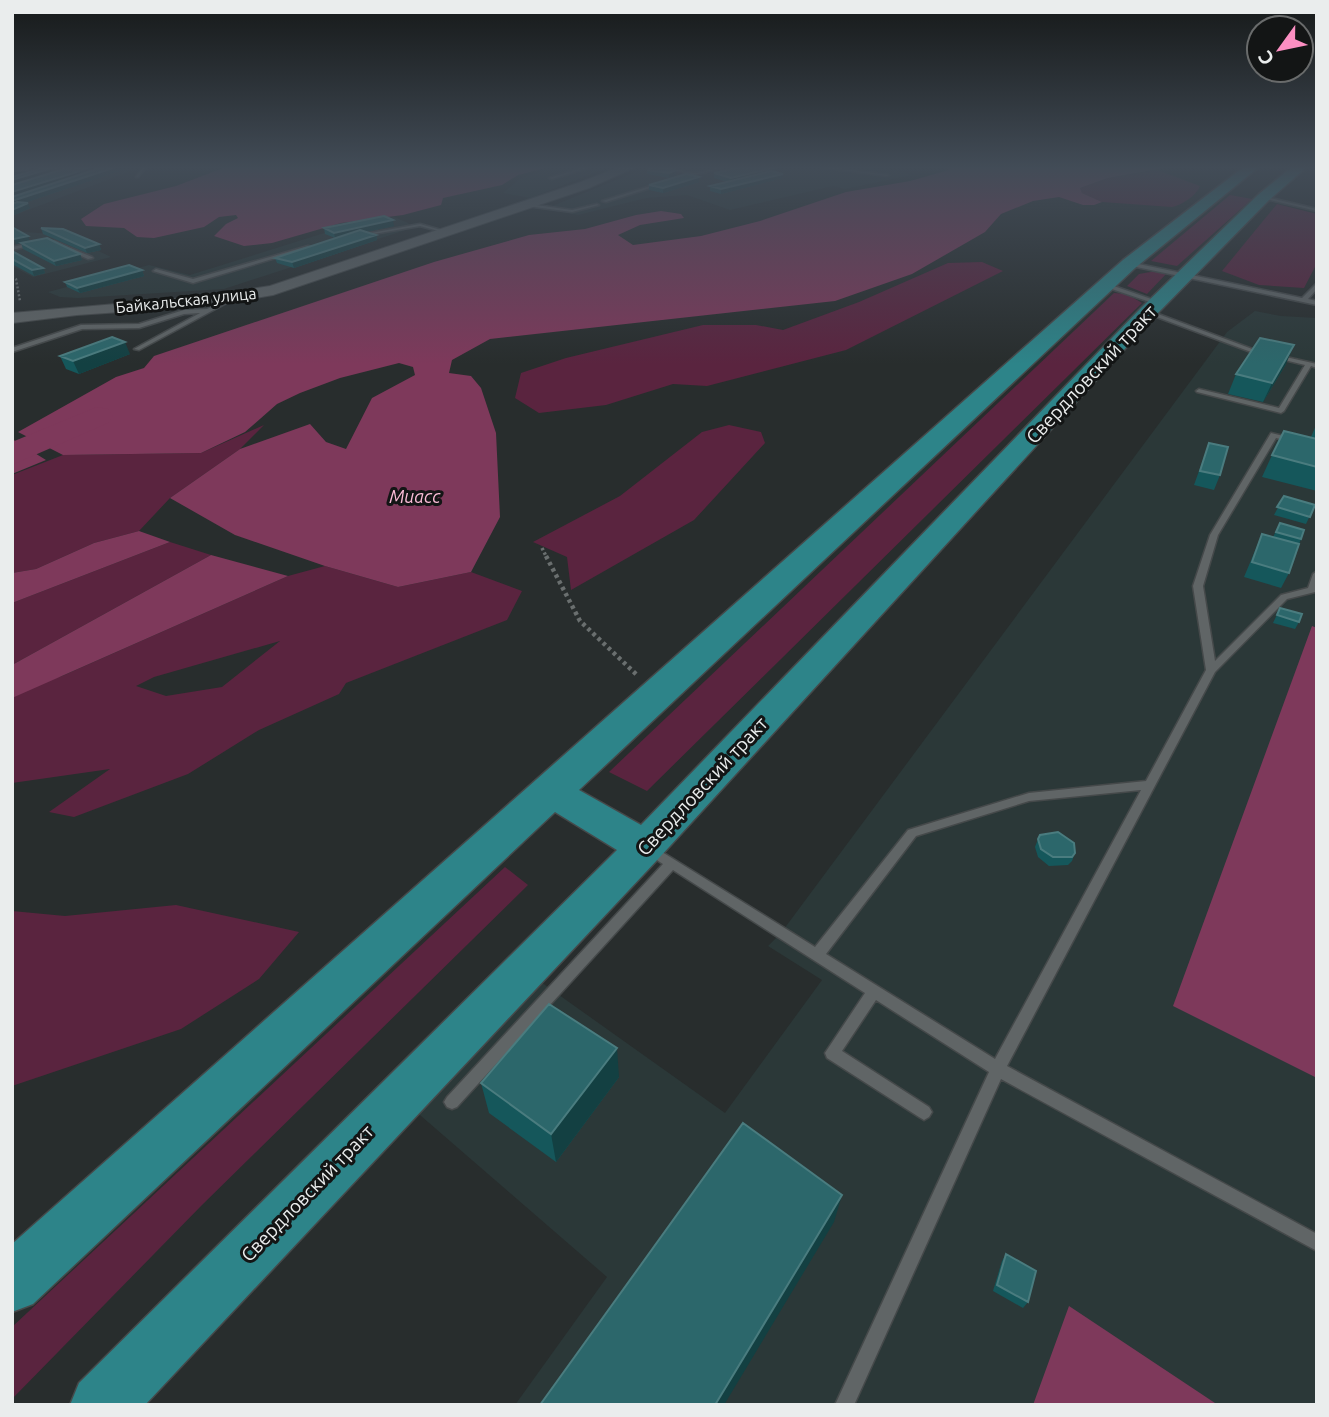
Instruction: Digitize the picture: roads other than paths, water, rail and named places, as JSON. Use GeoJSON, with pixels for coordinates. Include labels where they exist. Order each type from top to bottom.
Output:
{"type":"FeatureCollection","features":[{"type":"Feature","properties":{"kind":"main road"},"geometry":{"type":"LineString","coordinates":[[12,1283],[1105,285],[1168,232]]}},
{"type":"Feature","properties":{"kind":"main road","name":"Свердловский тракт"},"geometry":{"type":"LineString","coordinates":[[101,1405],[658,855],[1153,307],[1228,232]]}},
{"type":"Feature","properties":{"kind":"main road"},"geometry":{"type":"LineString","coordinates":[[552,792],[658,855]]}},
{"type":"Feature","properties":{"kind":"street","name":"Байкальская улица"},"geometry":{"type":"LineString","coordinates":[[17,317],[85,309],[231,299],[274,290],[446,232]]}},
{"type":"Feature","properties":{"kind":"lane"},"geometry":{"type":"LineString","coordinates":[[348,237],[377,232]]}},
{"type":"Feature","properties":{"kind":"lane"},"geometry":{"type":"LineString","coordinates":[[49,240],[90,258]]}},
{"type":"Feature","properties":{"kind":"lane"},"geometry":{"type":"LineString","coordinates":[[12,250],[37,243]]}},
{"type":"Feature","properties":{"kind":"lane"},"geometry":{"type":"LineString","coordinates":[[156,271],[193,281],[322,243]]}},
{"type":"Feature","properties":{"kind":"lane"},"geometry":{"type":"LineString","coordinates":[[12,250],[23,258]]}},
{"type":"Feature","properties":{"kind":"lane"},"geometry":{"type":"LineString","coordinates":[[1129,264],[1317,303]]}},
{"type":"Feature","properties":{"kind":"lane"},"geometry":{"type":"LineString","coordinates":[[1105,285],[1253,351],[1313,365],[1281,411],[1199,391]]}},
{"type":"Feature","properties":{"kind":"lane"},"geometry":{"type":"LineString","coordinates":[[1304,300],[1317,285]]}},
{"type":"Feature","properties":{"kind":"lane"},"geometry":{"type":"LineString","coordinates":[[137,349],[231,299]]}},
{"type":"Feature","properties":{"kind":"lane"},"geometry":{"type":"LineString","coordinates":[[12,350],[80,327],[139,326],[184,312],[208,311]]}},
{"type":"Feature","properties":{"kind":"lane"},"geometry":{"type":"LineString","coordinates":[[1211,670],[1198,586],[1214,535],[1274,435],[1317,446]]}},
{"type":"Feature","properties":{"kind":"lane"},"geometry":{"type":"LineString","coordinates":[[844,1405],[998,1069],[1211,670],[1284,597],[1312,590],[1317,573]]}},
{"type":"Feature","properties":{"kind":"lane"},"geometry":{"type":"LineString","coordinates":[[816,956],[912,833],[1029,797],[1149,785]]}},
{"type":"Feature","properties":{"kind":"lane"},"geometry":{"type":"LineString","coordinates":[[452,1102],[658,855],[998,1069],[1317,1243]]}},
{"type":"Feature","properties":{"kind":"lane"},"geometry":{"type":"LineString","coordinates":[[874,992],[832,1053],[924,1112]]}},
{"type":"Feature","properties":{"kind":"water"},"geometry":{"type":"Polygon","coordinates":[[[130,232],[181,232],[154,238],[137,237],[130,232]]]}},
{"type":"Feature","properties":{"kind":"water"},"geometry":{"type":"Polygon","coordinates":[[[218,232],[310,232],[272,243],[244,246],[214,236],[218,232]]]}},
{"type":"Feature","properties":{"kind":"water","name":"Миасс"},"geometry":{"type":"Polygon","coordinates":[[[556,232],[624,232],[618,235],[633,245],[716,232],[985,232],[912,274],[835,301],[490,339],[452,360],[449,373],[471,376],[481,388],[496,433],[500,517],[471,572],[398,587],[325,566],[235,535],[170,498],[240,449],[310,424],[326,442],[346,449],[372,398],[415,375],[413,367],[399,363],[340,378],[300,393],[277,404],[245,432],[201,453],[63,455],[18,432],[116,377],[144,368],[154,356],[434,262],[529,235],[556,232]]]}},
{"type":"Feature","properties":{"kind":"water"},"geometry":{"type":"Polygon","coordinates":[[[12,439],[46,460],[12,474],[12,439]]]}},
{"type":"Feature","properties":{"kind":"water"},"geometry":{"type":"Polygon","coordinates":[[[139,531],[170,542],[12,603],[12,573],[36,569],[94,543],[139,531]]]}},
{"type":"Feature","properties":{"kind":"water"},"geometry":{"type":"Polygon","coordinates":[[[211,555],[288,576],[12,698],[12,665],[211,555]]]}},
{"type":"Feature","properties":{"kind":"water"},"geometry":{"type":"Polygon","coordinates":[[[1312,626],[1317,628],[1317,1078],[1173,1006],[1312,626]]]}},
{"type":"Feature","properties":{"kind":"water"},"geometry":{"type":"Polygon","coordinates":[[[1069,1306],[1218,1405],[1033,1405],[1069,1306]]]}},
{"type":"Feature","properties":{"kind":"waterway","name":"Миасс"},"geometry":{"type":"LineString","coordinates":[[12,455],[97,416]]}}]}
